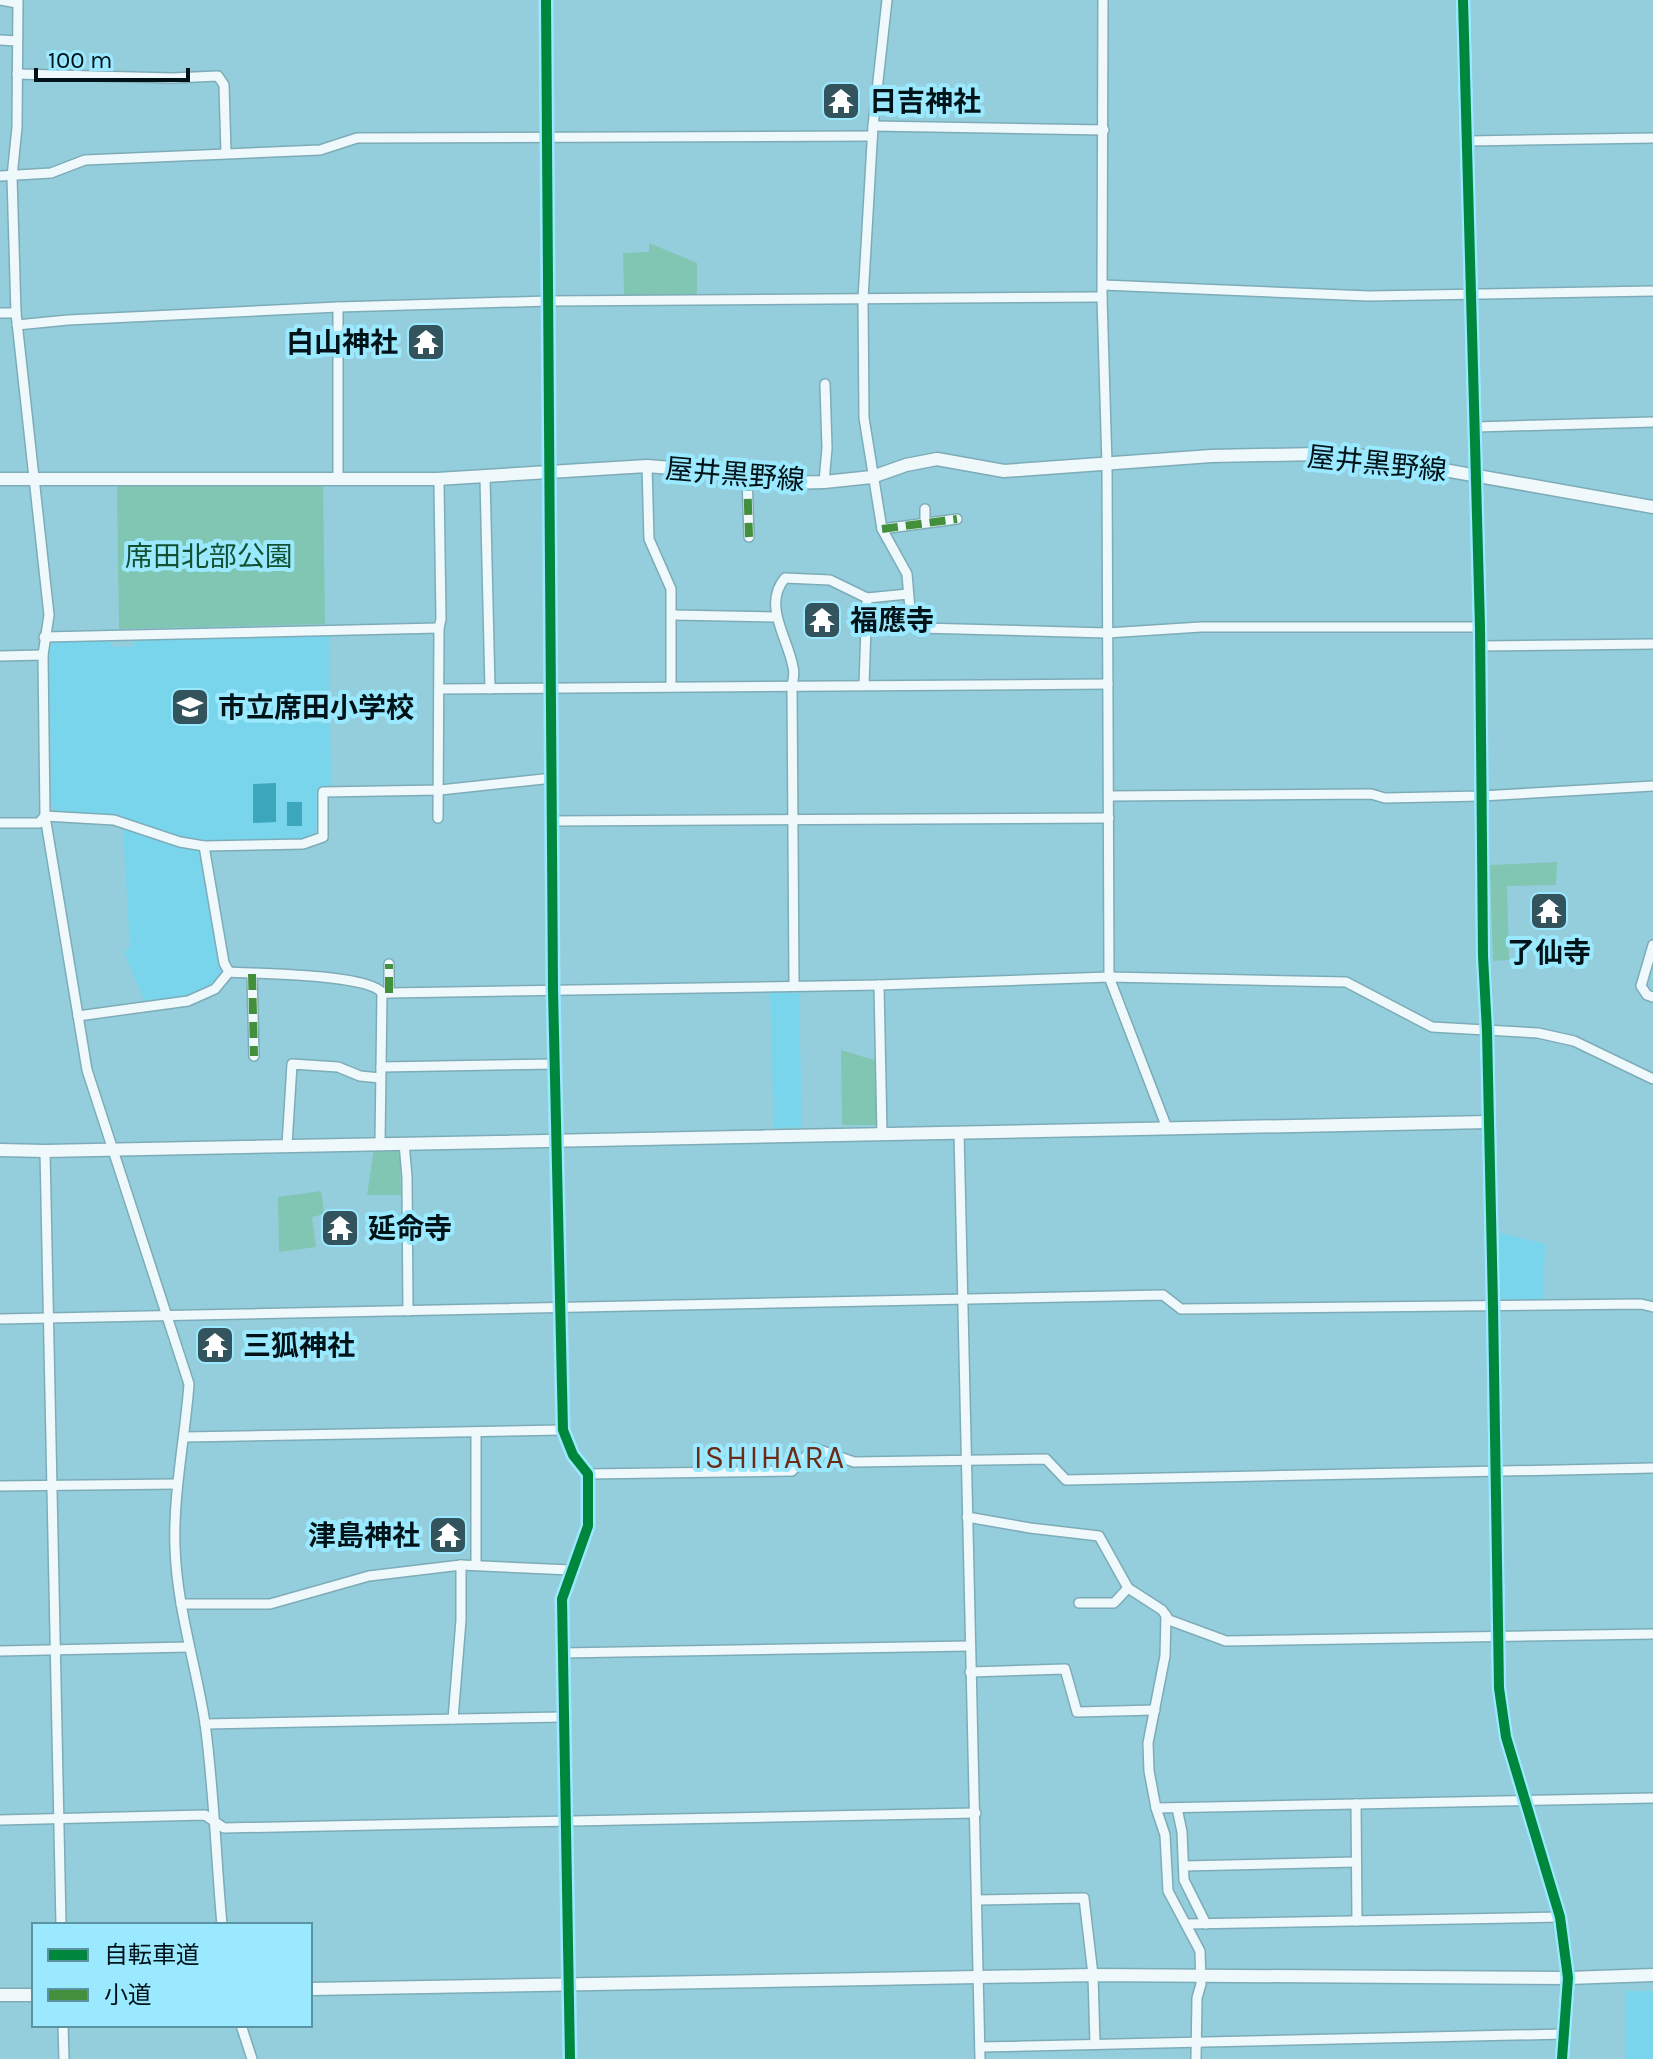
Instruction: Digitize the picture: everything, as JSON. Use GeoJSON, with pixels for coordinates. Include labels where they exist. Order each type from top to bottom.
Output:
{"type":"FeatureCollection","features":[{"type":"Feature","properties":{"kind":"street"},"geometry":{"type":"LineString","coordinates":[[0,0],[18,2],[12,177],[16,313],[49,615],[43,655],[45,816],[87,1070],[189,1384],[185,1437],[176,1484],[175,1550],[181,1604],[205,1724],[222,1923]]}},
{"type":"Feature","properties":{"kind":"street"},"geometry":{"type":"LineString","coordinates":[[546,0],[553,990],[563,1430],[573,1455],[588,1474],[588,1526],[562,1599],[570,2059]]}},
{"type":"Feature","properties":{"kind":"street"},"geometry":{"type":"LineString","coordinates":[[887,0],[873,131],[863,299],[864,418],[882,529],[907,574],[910,609],[920,628],[1107,633],[1201,627],[1480,627]]}},
{"type":"Feature","properties":{"kind":"street"},"geometry":{"type":"LineString","coordinates":[[1103,0],[1102,297],[1107,465],[1109,977],[1167,1128]]}},
{"type":"Feature","properties":{"kind":"street"},"geometry":{"type":"LineString","coordinates":[[1463,0],[1480,627],[1483,956],[1493,1306],[1497,1637],[1502,1717],[1560,1917],[1568,1978],[1562,2059]]}},
{"type":"Feature","properties":{"kind":"street"},"geometry":{"type":"LineString","coordinates":[[0,40],[17,41]]}},
{"type":"Feature","properties":{"kind":"street"},"geometry":{"type":"LineString","coordinates":[[17,74],[172,78],[218,76],[224,85],[226,153]]}},
{"type":"Feature","properties":{"kind":"street"},"geometry":{"type":"LineString","coordinates":[[0,176],[51,173],[85,160],[320,150],[357,138],[1104,130]]}},
{"type":"Feature","properties":{"kind":"street"},"geometry":{"type":"LineString","coordinates":[[1468,141],[1653,138]]}},
{"type":"Feature","properties":{"kind":"street"},"geometry":{"type":"LineString","coordinates":[[1103,285],[1369,296],[1653,291]]}},
{"type":"Feature","properties":{"kind":"street"},"geometry":{"type":"LineString","coordinates":[[17,325],[338,307],[549,301],[1102,297]]}},
{"type":"Feature","properties":{"kind":"street"},"geometry":{"type":"LineString","coordinates":[[338,307],[338,479]]}},
{"type":"Feature","properties":{"kind":"street"},"geometry":{"type":"LineString","coordinates":[[0,313],[16,313]]}},
{"type":"Feature","properties":{"kind":"street"},"geometry":{"type":"LineString","coordinates":[[824,482],[827,448],[825,384]]}},
{"type":"Feature","properties":{"kind":"street"},"geometry":{"type":"LineString","coordinates":[[1475,427],[1653,422]]}},
{"type":"Feature","properties":{"kind":"street","name":"屋井黒野線"},"geometry":{"type":"LineString","coordinates":[[0,479],[437,479],[647,466],[747,475],[782,483],[872,477],[906,465],[937,459],[1004,471],[1211,456],[1319,454],[1365,456],[1653,507]]}},
{"type":"Feature","properties":{"kind":"street"},"geometry":{"type":"LineString","coordinates":[[647,466],[649,539],[671,589],[671,686]]}},
{"type":"Feature","properties":{"kind":"street"},"geometry":{"type":"LineString","coordinates":[[747,475],[749,537]]}},
{"type":"Feature","properties":{"kind":"street"},"geometry":{"type":"LineString","coordinates":[[485,478],[490,689]]}},
{"type":"Feature","properties":{"kind":"street"},"geometry":{"type":"LineString","coordinates":[[437,479],[441,619],[438,818]]}},
{"type":"Feature","properties":{"kind":"street"},"geometry":{"type":"LineString","coordinates":[[925,509],[925,522]]}},
{"type":"Feature","properties":{"kind":"street"},"geometry":{"type":"LineString","coordinates":[[882,529],[957,519]]}},
{"type":"Feature","properties":{"kind":"street"},"geometry":{"type":"LineString","coordinates":[[794,985],[794,669],[776,617],[777,586],[785,578],[830,580],[867,598],[908,594]]}},
{"type":"Feature","properties":{"kind":"street"},"geometry":{"type":"LineString","coordinates":[[864,685],[867,598]]}},
{"type":"Feature","properties":{"kind":"street"},"geometry":{"type":"LineString","coordinates":[[673,615],[776,617]]}},
{"type":"Feature","properties":{"kind":"street"},"geometry":{"type":"LineString","coordinates":[[44,637],[439,628]]}},
{"type":"Feature","properties":{"kind":"street"},"geometry":{"type":"LineString","coordinates":[[1480,646],[1653,644]]}},
{"type":"Feature","properties":{"kind":"street"},"geometry":{"type":"LineString","coordinates":[[0,656],[43,655]]}},
{"type":"Feature","properties":{"kind":"street"},"geometry":{"type":"LineString","coordinates":[[439,689],[1108,684]]}},
{"type":"Feature","properties":{"kind":"street"},"geometry":{"type":"LineString","coordinates":[[45,816],[114,820],[180,842],[204,846],[303,844],[323,837],[323,792],[440,790],[553,778]]}},
{"type":"Feature","properties":{"kind":"street"},"geometry":{"type":"LineString","coordinates":[[1109,796],[1371,794],[1385,798],[1653,786]]}},
{"type":"Feature","properties":{"kind":"street"},"geometry":{"type":"LineString","coordinates":[[0,823],[39,823],[45,816]]}},
{"type":"Feature","properties":{"kind":"street"},"geometry":{"type":"LineString","coordinates":[[553,821],[1109,818]]}},
{"type":"Feature","properties":{"kind":"street"},"geometry":{"type":"LineString","coordinates":[[204,846],[224,963],[229,972]]}},
{"type":"Feature","properties":{"kind":"street"},"geometry":{"type":"LineString","coordinates":[[1653,945],[1641,986],[1647,995],[1653,997]]}},
{"type":"Feature","properties":{"kind":"street"},"geometry":{"type":"LineString","coordinates":[[380,1143],[380,1078],[389,964]]}},
{"type":"Feature","properties":{"kind":"street"},"geometry":{"type":"LineString","coordinates":[[78,1016],[188,1001],[215,989],[229,972]]}},
{"type":"Feature","properties":{"kind":"street"},"geometry":{"type":"LineString","coordinates":[[229,972],[358,980],[386,993],[879,985],[1109,977],[1346,982],[1432,1027],[1538,1033],[1574,1041],[1653,1079]]}},
{"type":"Feature","properties":{"kind":"street"},"geometry":{"type":"LineString","coordinates":[[252,974],[254,1056]]}},
{"type":"Feature","properties":{"kind":"street"},"geometry":{"type":"LineString","coordinates":[[879,985],[882,1133]]}},
{"type":"Feature","properties":{"kind":"street"},"geometry":{"type":"LineString","coordinates":[[287,1145],[292,1064],[338,1067],[360,1076],[380,1078]]}},
{"type":"Feature","properties":{"kind":"street"},"geometry":{"type":"LineString","coordinates":[[381,1067],[555,1064]]}},
{"type":"Feature","properties":{"kind":"street"},"geometry":{"type":"LineString","coordinates":[[0,1150],[1488,1122]]}},
{"type":"Feature","properties":{"kind":"street"},"geometry":{"type":"LineString","coordinates":[[959,1132],[980,2059]]}},
{"type":"Feature","properties":{"kind":"street"},"geometry":{"type":"LineString","coordinates":[[404,1143],[408,1311]]}},
{"type":"Feature","properties":{"kind":"street"},"geometry":{"type":"LineString","coordinates":[[45,1151],[61,1923]]}},
{"type":"Feature","properties":{"kind":"street"},"geometry":{"type":"LineString","coordinates":[[0,1319],[1163,1295],[1181,1309],[1641,1304],[1653,1307]]}},
{"type":"Feature","properties":{"kind":"street"},"geometry":{"type":"LineString","coordinates":[[185,1437],[563,1430]]}},
{"type":"Feature","properties":{"kind":"street"},"geometry":{"type":"LineString","coordinates":[[476,1432],[476,1564]]}},
{"type":"Feature","properties":{"kind":"street"},"geometry":{"type":"LineString","coordinates":[[588,1474],[792,1471],[814,1448],[854,1462],[1046,1459],[1066,1480],[1653,1468]]}},
{"type":"Feature","properties":{"kind":"street"},"geometry":{"type":"LineString","coordinates":[[0,1486],[176,1484]]}},
{"type":"Feature","properties":{"kind":"street"},"geometry":{"type":"LineString","coordinates":[[967,1517],[1099,1536],[1128,1588],[1169,1620],[1226,1641],[1653,1634]]}},
{"type":"Feature","properties":{"kind":"street"},"geometry":{"type":"LineString","coordinates":[[181,1604],[270,1604],[369,1576],[461,1565],[571,1570]]}},
{"type":"Feature","properties":{"kind":"street"},"geometry":{"type":"LineString","coordinates":[[453,1719],[461,1620],[461,1565]]}},
{"type":"Feature","properties":{"kind":"street"},"geometry":{"type":"LineString","coordinates":[[1079,1603],[1114,1603],[1128,1588]]}},
{"type":"Feature","properties":{"kind":"street"},"geometry":{"type":"LineString","coordinates":[[1166,1615],[1165,1656],[1148,1743],[1156,1808],[1165,1835],[1168,1891],[1200,1951],[1196,2059]]}},
{"type":"Feature","properties":{"kind":"street"},"geometry":{"type":"LineString","coordinates":[[562,1653],[969,1646]]}},
{"type":"Feature","properties":{"kind":"street"},"geometry":{"type":"LineString","coordinates":[[0,1651],[189,1647]]}},
{"type":"Feature","properties":{"kind":"street"},"geometry":{"type":"LineString","coordinates":[[970,1672],[1065,1669],[1077,1712],[1155,1710]]}},
{"type":"Feature","properties":{"kind":"street"},"geometry":{"type":"LineString","coordinates":[[205,1724],[563,1717]]}},
{"type":"Feature","properties":{"kind":"street"},"geometry":{"type":"LineString","coordinates":[[1156,1808],[1653,1798]]}},
{"type":"Feature","properties":{"kind":"street"},"geometry":{"type":"LineString","coordinates":[[1356,1804],[1357,1921]]}},
{"type":"Feature","properties":{"kind":"street"},"geometry":{"type":"LineString","coordinates":[[1177,1808],[1182,1832],[1184,1880],[1206,1924]]}},
{"type":"Feature","properties":{"kind":"street"},"geometry":{"type":"LineString","coordinates":[[0,1820],[205,1815],[224,1828],[976,1813]]}},
{"type":"Feature","properties":{"kind":"street"},"geometry":{"type":"LineString","coordinates":[[1184,1866],[1356,1862]]}},
{"type":"Feature","properties":{"kind":"street"},"geometry":{"type":"LineString","coordinates":[[977,1900],[1084,1898],[1093,1975],[1095,2044]]}},
{"type":"Feature","properties":{"kind":"street"},"geometry":{"type":"LineString","coordinates":[[1187,1924],[1560,1917]]}},
{"type":"Feature","properties":{"kind":"street"},"geometry":{"type":"LineString","coordinates":[[312,1989],[980,1976],[1201,1974],[1568,1978],[1653,1975]]}},
{"type":"Feature","properties":{"kind":"street"},"geometry":{"type":"LineString","coordinates":[[0,1995],[32,1995]]}},
{"type":"Feature","properties":{"kind":"street"},"geometry":{"type":"LineString","coordinates":[[63,2027],[64,2059]]}},
{"type":"Feature","properties":{"kind":"street"},"geometry":{"type":"LineString","coordinates":[[242,2027],[252,2059]]}},
{"type":"Feature","properties":{"kind":"street"},"geometry":{"type":"LineString","coordinates":[[980,2047],[1564,2034]]}},
{"type":"Feature","properties":{"kind":"shaded area","name":"市立席田小学校"},"geometry":{"type":"Polygon","coordinates":[[[329,634],[331,788],[318,787],[318,821],[312,838],[240,844],[180,837],[118,815],[58,812],[51,804],[50,669],[47,669],[47,650],[52,641],[107,639],[113,647],[132,647],[137,639],[329,634]]]}},
{"type":"Feature","properties":{"kind":"shaded area"},"geometry":{"type":"Polygon","coordinates":[[[276,783],[276,822],[253,823],[253,784],[276,783]]]}},
{"type":"Feature","properties":{"kind":"shaded area"},"geometry":{"type":"Polygon","coordinates":[[[287,802],[302,802],[302,826],[287,826],[287,802]]]}},
{"type":"Feature","properties":{"kind":"shaded area"},"geometry":{"type":"Polygon","coordinates":[[[123,829],[179,847],[195,848],[201,853],[221,971],[218,979],[202,990],[182,997],[144,1000],[124,952],[130,947],[123,829]]]}},
{"type":"Feature","properties":{"kind":"shaded area"},"geometry":{"type":"Polygon","coordinates":[[[770,993],[799,993],[802,1127],[774,1128],[770,993]]]}},
{"type":"Feature","properties":{"kind":"shaded area"},"geometry":{"type":"Polygon","coordinates":[[[1498,1232],[1545,1244],[1543,1299],[1497,1299],[1498,1232]]]}},
{"type":"Feature","properties":{"kind":"shaded area"},"geometry":{"type":"Polygon","coordinates":[[[1625,1991],[1653,1991],[1653,2059],[1625,2059],[1625,1991]]]}},
{"type":"Feature","properties":{"kind":"green space"},"geometry":{"type":"Polygon","coordinates":[[[649,243],[697,263],[697,298],[624,295],[623,253],[649,252],[649,243]]]}},
{"type":"Feature","properties":{"kind":"green space","name":"席田北部公園"},"geometry":{"type":"Polygon","coordinates":[[[117,484],[323,484],[325,624],[119,629],[117,484]]]}},
{"type":"Feature","properties":{"kind":"green space"},"geometry":{"type":"Polygon","coordinates":[[[1557,862],[1556,885],[1507,886],[1509,960],[1493,961],[1490,865],[1557,862]]]}},
{"type":"Feature","properties":{"kind":"green space"},"geometry":{"type":"Polygon","coordinates":[[[841,1050],[877,1061],[878,1125],[842,1125],[841,1050]]]}},
{"type":"Feature","properties":{"kind":"green space"},"geometry":{"type":"Polygon","coordinates":[[[374,1149],[395,1149],[400,1156],[401,1195],[367,1195],[374,1149]]]}},
{"type":"Feature","properties":{"kind":"green space"},"geometry":{"type":"Polygon","coordinates":[[[321,1191],[324,1214],[312,1217],[316,1247],[279,1252],[278,1197],[321,1191]]]}},
{"type":"Feature","properties":{"kind":"marked path"},"geometry":{"type":"LineString","coordinates":[[747,475],[749,537]]}},
{"type":"Feature","properties":{"kind":"marked path"},"geometry":{"type":"LineString","coordinates":[[882,529],[957,519]]}},
{"type":"Feature","properties":{"kind":"marked path"},"geometry":{"type":"LineString","coordinates":[[389,964],[389,993]]}},
{"type":"Feature","properties":{"kind":"marked path"},"geometry":{"type":"LineString","coordinates":[[252,974],[254,1056]]}},
{"type":"Feature","properties":{"kind":"cycle path"},"geometry":{"type":"LineString","coordinates":[[546,0],[553,990],[563,1430],[573,1455],[588,1474],[588,1526],[562,1599],[570,2059]]}},
{"type":"Feature","properties":{"kind":"cycle path"},"geometry":{"type":"LineString","coordinates":[[1463,0],[1480,627],[1483,956],[1499,1688],[1506,1737],[1560,1917],[1568,1978],[1562,2059]]}},
{"type":"Feature","properties":{"kind":"place","name":"日吉神社"},"geometry":{"type":"Point","coordinates":[841,101]}},
{"type":"Feature","properties":{"kind":"place","name":"白山神社"},"geometry":{"type":"Point","coordinates":[426,342]}},
{"type":"Feature","properties":{"kind":"place","name":"福應寺"},"geometry":{"type":"Point","coordinates":[822,620]}},
{"type":"Feature","properties":{"kind":"place","name":"市立席田小学校"},"geometry":{"type":"Point","coordinates":[190,707]}},
{"type":"Feature","properties":{"kind":"place","name":"了仙寺"},"geometry":{"type":"Point","coordinates":[1549,911]}},
{"type":"Feature","properties":{"kind":"place","name":"延命寺"},"geometry":{"type":"Point","coordinates":[340,1228]}},
{"type":"Feature","properties":{"kind":"place","name":"三狐神社"},"geometry":{"type":"Point","coordinates":[215,1345]}},
{"type":"Feature","properties":{"kind":"place","name":"津島神社"},"geometry":{"type":"Point","coordinates":[448,1535]}},
{"type":"Feature","properties":{"kind":"district","name":"ISHIHARA"},"geometry":{"type":"Point","coordinates":[770,1457]}}]}
